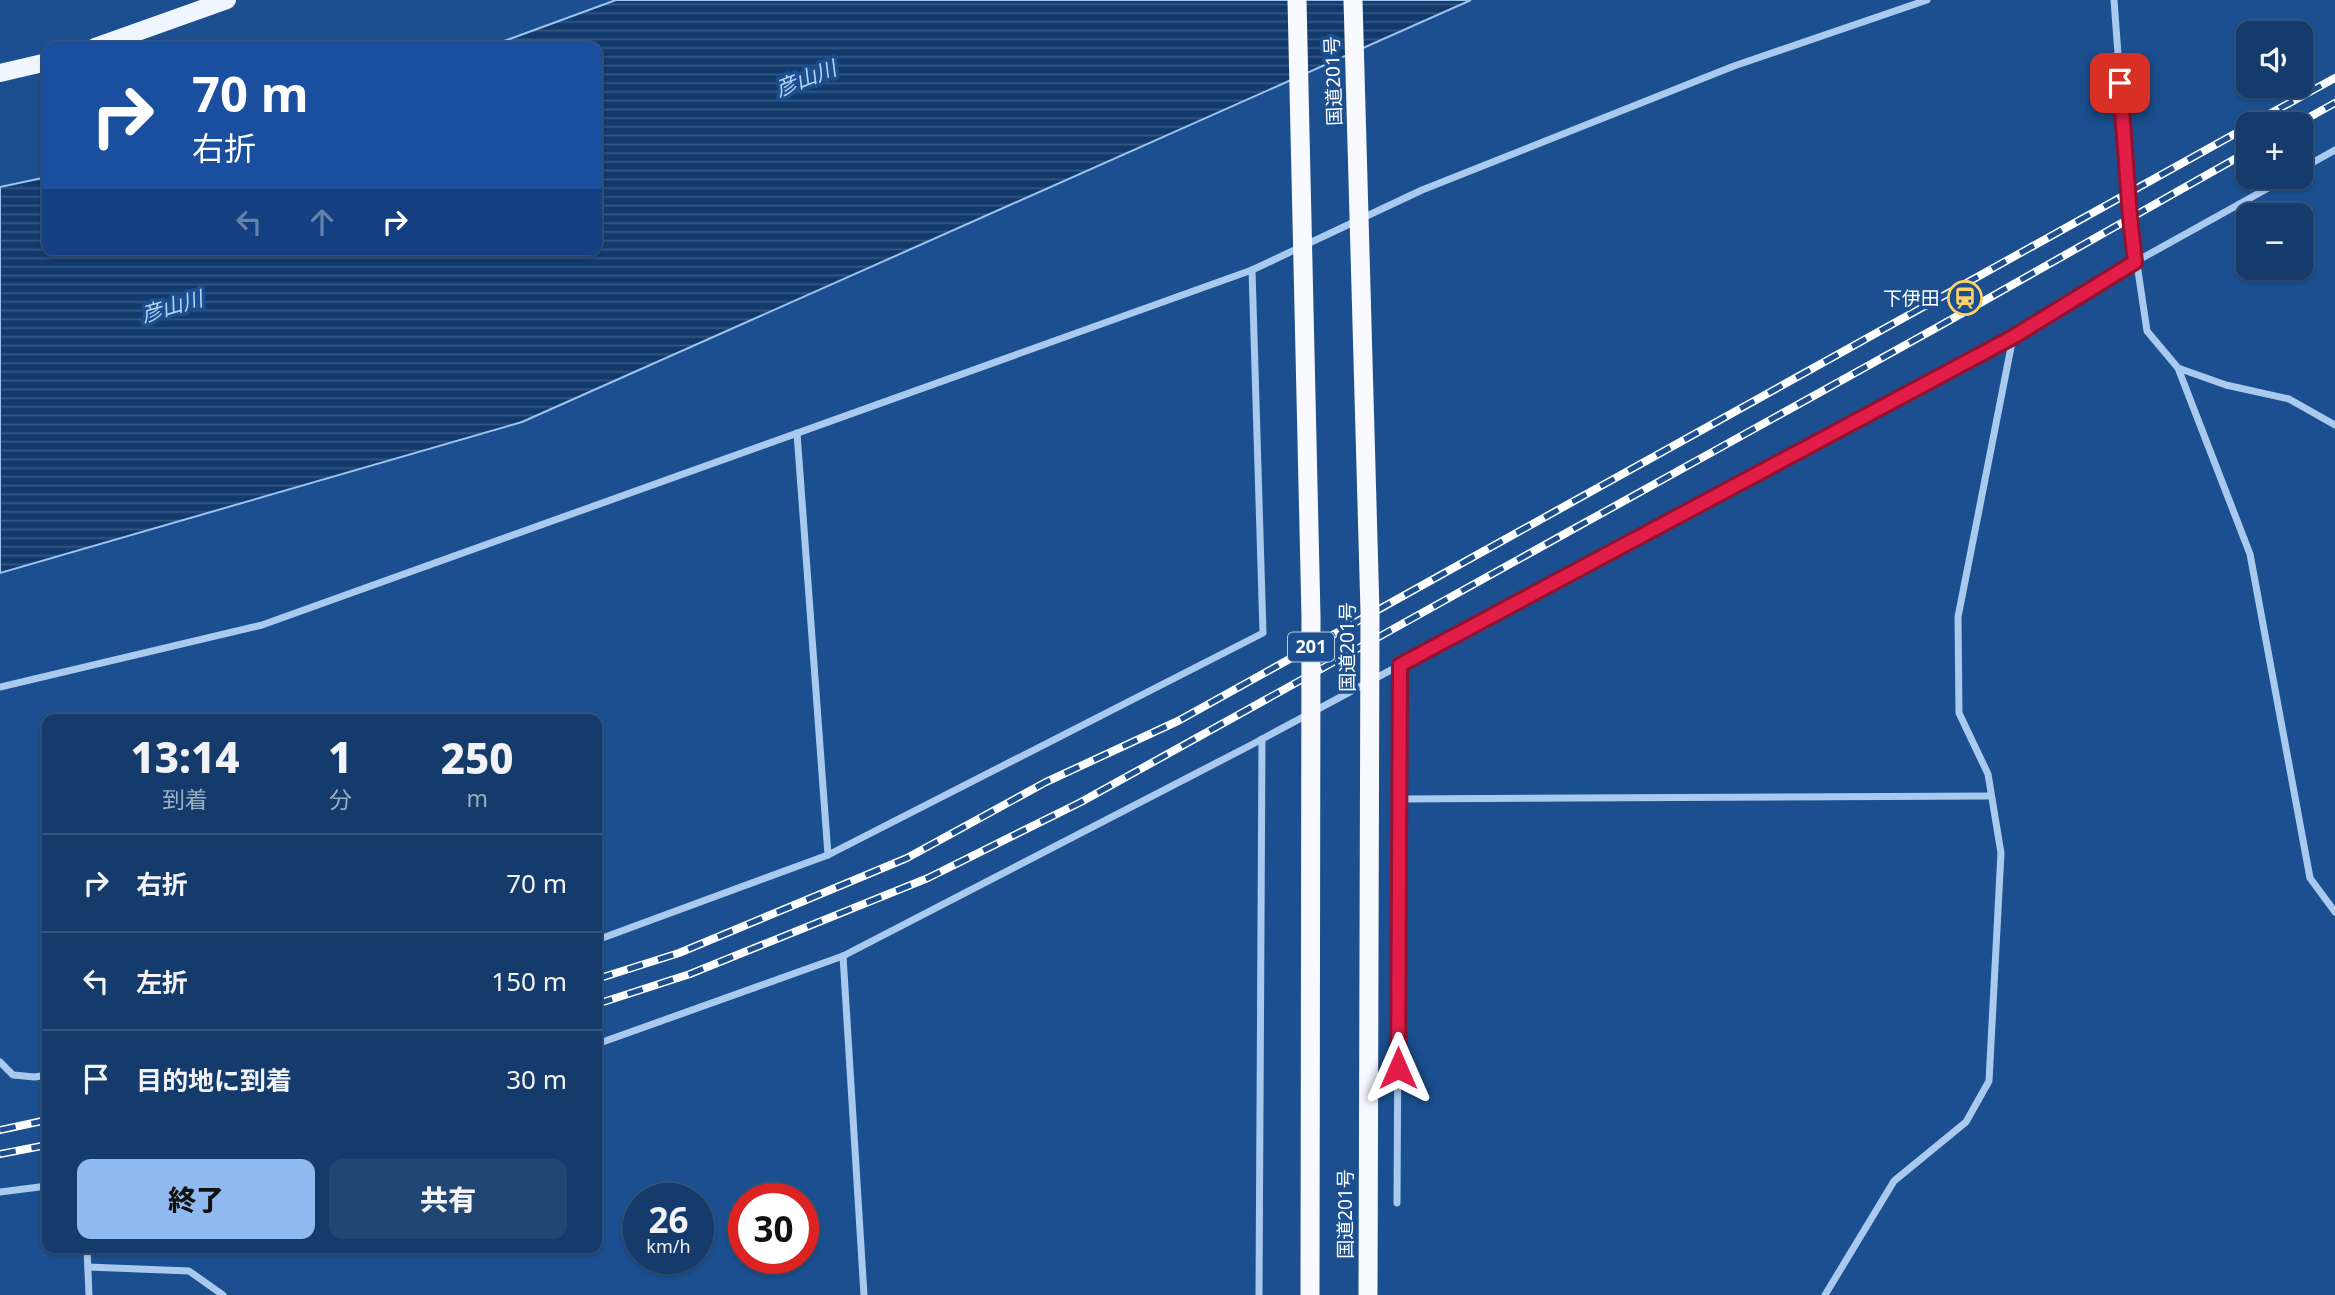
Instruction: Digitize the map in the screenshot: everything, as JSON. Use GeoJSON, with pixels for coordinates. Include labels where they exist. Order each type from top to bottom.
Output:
{"type":"FeatureCollection","features":[{"type":"Feature","properties":{"kind":"highway","name":"国道201号"},"geometry":{"type":"LineString","coordinates":[[1297,0],[1311,617],[1310,1295]]}},
{"type":"Feature","properties":{"kind":"highway","name":"国道201号"},"geometry":{"type":"LineString","coordinates":[[1353,0],[1370,612],[1368,1295]]}},
{"type":"Feature","properties":{"kind":"main road"},"geometry":{"type":"LineString","coordinates":[[109,42],[227,0]]}},
{"type":"Feature","properties":{"kind":"main road"},"geometry":{"type":"LineString","coordinates":[[0,73],[42,63]]}},
{"type":"Feature","properties":{"kind":"street"},"geometry":{"type":"LineString","coordinates":[[0,687],[262,625],[1252,270],[1435,185],[1734,66],[1927,0]]}},
{"type":"Feature","properties":{"kind":"street"},"geometry":{"type":"LineString","coordinates":[[2114,0],[2130,217],[2147,331],[2178,368],[2250,554],[2310,878],[2335,912]]}},
{"type":"Feature","properties":{"kind":"street"},"geometry":{"type":"LineString","coordinates":[[2313,162],[2335,150]]}},
{"type":"Feature","properties":{"kind":"street"},"geometry":{"type":"LineString","coordinates":[[602,1042],[843,956],[1262,739],[2013,337],[2135,262],[2266,189]]}},
{"type":"Feature","properties":{"kind":"street"},"geometry":{"type":"LineString","coordinates":[[602,938],[828,855],[1263,633],[1252,270]]}},
{"type":"Feature","properties":{"kind":"street"},"geometry":{"type":"LineString","coordinates":[[1825,1295],[1894,1181],[1966,1122],[1990,1081],[2001,853],[1988,774],[1959,713],[1958,617],[2013,337]]}},
{"type":"Feature","properties":{"kind":"street"},"geometry":{"type":"LineString","coordinates":[[2178,368],[2226,385],[2288,399],[2335,425]]}},
{"type":"Feature","properties":{"kind":"street"},"geometry":{"type":"LineString","coordinates":[[797,433],[828,855]]}},
{"type":"Feature","properties":{"kind":"street"},"geometry":{"type":"LineString","coordinates":[[1397,1203],[1400,665]]}},
{"type":"Feature","properties":{"kind":"street"},"geometry":{"type":"LineString","coordinates":[[1259,1295],[1262,739]]}},
{"type":"Feature","properties":{"kind":"street"},"geometry":{"type":"LineString","coordinates":[[1400,799],[1992,796]]}},
{"type":"Feature","properties":{"kind":"street"},"geometry":{"type":"LineString","coordinates":[[843,956],[864,1295]]}},
{"type":"Feature","properties":{"kind":"street"},"geometry":{"type":"LineString","coordinates":[[0,1062],[13,1076],[42,1076]]}},
{"type":"Feature","properties":{"kind":"street"},"geometry":{"type":"LineString","coordinates":[[0,1192],[42,1187]]}},
{"type":"Feature","properties":{"kind":"street"},"geometry":{"type":"LineString","coordinates":[[87,1253],[89,1295]]}},
{"type":"Feature","properties":{"kind":"street"},"geometry":{"type":"LineString","coordinates":[[88,1267],[189,1271],[223,1295]]}},
{"type":"Feature","properties":{"kind":"water","name":"彦山川"},"geometry":{"type":"Polygon","coordinates":[[[616,0],[1471,0],[522,422],[0,573],[0,187],[42,178],[42,256],[602,256],[602,42],[502,42],[616,0]]]}},
{"type":"Feature","properties":{"kind":"railway"},"geometry":{"type":"LineString","coordinates":[[2273,112],[2335,78]]}},
{"type":"Feature","properties":{"kind":"railway"},"geometry":{"type":"LineString","coordinates":[[2313,115],[2335,103]]}},
{"type":"Feature","properties":{"kind":"railway"},"geometry":{"type":"LineString","coordinates":[[602,977],[679,953],[907,858],[1046,782],[1178,721],[2236,133]]}},
{"type":"Feature","properties":{"kind":"railway"},"geometry":{"type":"LineString","coordinates":[[602,1002],[690,974],[928,878],[1081,802],[1936,328],[2236,158]]}},
{"type":"Feature","properties":{"kind":"railway"},"geometry":{"type":"LineString","coordinates":[[0,1130],[42,1121]]}},
{"type":"Feature","properties":{"kind":"railway"},"geometry":{"type":"LineString","coordinates":[[0,1154],[42,1146]]}},
{"type":"Feature","properties":{"kind":"place","name":"下伊田"},"geometry":{"type":"Point","coordinates":[1965,298]}},
{"type":"Feature","properties":{"kind":"route"},"geometry":{"type":"LineString","coordinates":[[1398,1068],[1400,665],[2013,337],[2135,262],[2120,83]]}}]}
